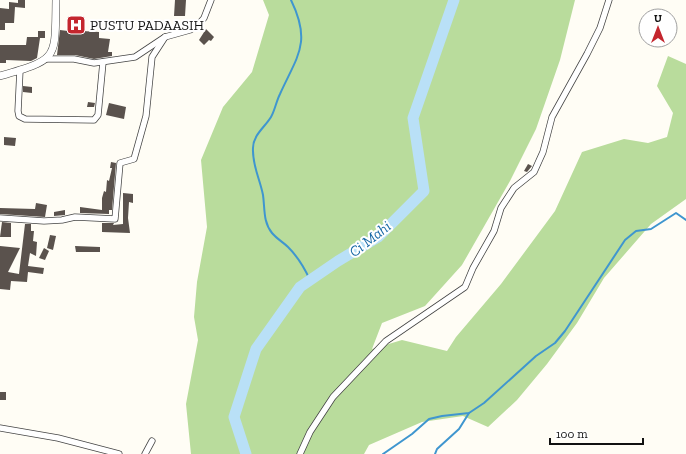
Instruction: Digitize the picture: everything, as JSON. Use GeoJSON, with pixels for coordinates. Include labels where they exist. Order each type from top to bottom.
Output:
{"type":"FeatureCollection","features":[{"type":"Feature","properties":{"kind":"street"},"geometry":{"type":"LineString","coordinates":[[47,59],[54,46],[56,0]]}},
{"type":"Feature","properties":{"kind":"street"},"geometry":{"type":"LineString","coordinates":[[0,76],[47,59],[74,59],[94,63],[135,57],[164,37],[190,30],[197,26],[204,18],[211,0]]}},
{"type":"Feature","properties":{"kind":"street"},"geometry":{"type":"LineString","coordinates":[[300,454],[310,432],[333,397],[386,341],[465,288],[473,268],[494,231],[501,208],[514,188],[534,172],[543,152],[552,117],[600,28],[609,0]]}},
{"type":"Feature","properties":{"kind":"street"},"geometry":{"type":"LineString","coordinates":[[0,218],[44,221],[62,220],[75,217],[115,218],[120,163],[134,159],[146,116],[152,57],[164,37]]}},
{"type":"Feature","properties":{"kind":"street"},"geometry":{"type":"LineString","coordinates":[[20,70],[18,111],[21,117],[25,119],[94,120],[98,115],[103,62]]}},
{"type":"Feature","properties":{"kind":"street"},"geometry":{"type":"LineString","coordinates":[[0,428],[58,438],[119,454]]}},
{"type":"Feature","properties":{"kind":"street"},"geometry":{"type":"LineString","coordinates":[[146,454],[152,441]]}},
{"type":"Feature","properties":{"kind":"green space"},"geometry":{"type":"Polygon","coordinates":[[[263,0],[575,0],[560,60],[536,129],[510,181],[462,265],[425,306],[382,323],[372,349],[402,340],[447,351],[456,337],[501,284],[555,211],[582,152],[624,139],[648,143],[667,137],[673,113],[657,86],[668,56],[686,64],[686,199],[651,224],[604,278],[577,323],[547,364],[517,400],[488,427],[463,416],[422,422],[369,445],[364,454],[191,454],[186,404],[198,340],[194,317],[197,282],[207,227],[201,160],[223,107],[252,72],[269,15],[263,0]]]}},
{"type":"Feature","properties":{"kind":"building"},"geometry":{"type":"Polygon","coordinates":[[[18,0],[25,0],[25,8],[15,7],[14,23],[5,23],[5,30],[0,30],[0,8],[9,9],[9,2],[18,3],[18,0]]]}},
{"type":"Feature","properties":{"kind":"building"},"geometry":{"type":"Polygon","coordinates":[[[175,0],[186,0],[185,16],[174,16],[175,0]]]}},
{"type":"Feature","properties":{"kind":"building"},"geometry":{"type":"Polygon","coordinates":[[[69,21],[82,22],[82,31],[99,32],[99,38],[110,39],[108,52],[112,52],[112,56],[94,59],[75,55],[57,55],[60,30],[68,31],[69,21]]]}},
{"type":"Feature","properties":{"kind":"building"},"geometry":{"type":"Polygon","coordinates":[[[206,29],[214,37],[211,41],[209,40],[204,45],[199,40],[206,29]]]}},
{"type":"Feature","properties":{"kind":"building"},"geometry":{"type":"Polygon","coordinates":[[[38,31],[45,31],[45,38],[40,38],[37,58],[31,61],[6,60],[6,63],[0,63],[0,45],[26,45],[27,37],[38,37],[38,31]]]}},
{"type":"Feature","properties":{"kind":"building"},"geometry":{"type":"Polygon","coordinates":[[[23,86],[32,87],[32,93],[23,92],[23,86]]]}},
{"type":"Feature","properties":{"kind":"building"},"geometry":{"type":"Polygon","coordinates":[[[88,102],[95,103],[94,107],[87,107],[88,102]]]}},
{"type":"Feature","properties":{"kind":"building"},"geometry":{"type":"Polygon","coordinates":[[[109,103],[126,107],[124,119],[106,115],[109,103]]]}},
{"type":"Feature","properties":{"kind":"building"},"geometry":{"type":"Polygon","coordinates":[[[4,137],[16,138],[15,146],[4,145],[4,137]]]}},
{"type":"Feature","properties":{"kind":"building"},"geometry":{"type":"Polygon","coordinates":[[[111,162],[116,163],[112,210],[109,210],[109,214],[80,213],[80,207],[102,210],[102,198],[104,191],[106,192],[107,180],[109,181],[112,168],[110,168],[111,162]]]}},
{"type":"Feature","properties":{"kind":"building"},"geometry":{"type":"Polygon","coordinates":[[[528,164],[532,166],[527,172],[524,171],[528,164]]]}},
{"type":"Feature","properties":{"kind":"building"},"geometry":{"type":"Polygon","coordinates":[[[123,193],[133,194],[133,203],[129,202],[128,218],[130,233],[102,232],[102,223],[114,223],[113,225],[123,224],[123,193]]]}},
{"type":"Feature","properties":{"kind":"building"},"geometry":{"type":"Polygon","coordinates":[[[36,203],[47,205],[45,217],[0,214],[0,208],[35,209],[36,203]]]}},
{"type":"Feature","properties":{"kind":"building"},"geometry":{"type":"Polygon","coordinates":[[[65,210],[65,215],[54,216],[54,212],[65,210]]]}},
{"type":"Feature","properties":{"kind":"building"},"geometry":{"type":"Polygon","coordinates":[[[2,222],[11,223],[11,237],[0,237],[2,222]]]}},
{"type":"Feature","properties":{"kind":"building"},"geometry":{"type":"Polygon","coordinates":[[[25,224],[31,224],[31,231],[34,231],[33,241],[37,242],[36,256],[30,253],[28,266],[44,268],[43,274],[28,272],[27,282],[11,281],[10,290],[0,289],[0,246],[20,248],[8,272],[19,274],[25,224]]]}},
{"type":"Feature","properties":{"kind":"building"},"geometry":{"type":"Polygon","coordinates":[[[50,235],[56,236],[53,250],[47,248],[50,235]]]}},
{"type":"Feature","properties":{"kind":"building"},"geometry":{"type":"Polygon","coordinates":[[[75,246],[100,247],[100,252],[76,252],[75,246]]]}},
{"type":"Feature","properties":{"kind":"building"},"geometry":{"type":"Polygon","coordinates":[[[44,248],[49,251],[45,260],[39,258],[44,248]]]}},
{"type":"Feature","properties":{"kind":"building"},"geometry":{"type":"Polygon","coordinates":[[[0,392],[6,392],[6,400],[0,400],[0,392]]]}},
{"type":"Feature","properties":{"kind":"waterway"},"geometry":{"type":"LineString","coordinates":[[291,0],[301,27],[300,49],[269,121],[255,139],[253,154],[262,189],[265,215],[269,229],[295,254],[310,280]]}},
{"type":"Feature","properties":{"kind":"waterway","name":"Ci Mahi"},"geometry":{"type":"LineString","coordinates":[[246,454],[234,417],[256,349],[300,287],[338,261],[378,237],[424,191],[413,118],[454,0]]}},
{"type":"Feature","properties":{"kind":"waterway"},"geometry":{"type":"LineString","coordinates":[[383,454],[412,434],[429,419],[469,413],[484,403],[536,356],[555,343],[565,331],[625,240],[636,231],[651,229],[676,213],[686,220]]}},
{"type":"Feature","properties":{"kind":"waterway"},"geometry":{"type":"LineString","coordinates":[[435,454],[437,449],[459,429],[469,413]]}},
{"type":"Feature","properties":{"kind":"place","name":"PUSTU PADAASIH"},"geometry":{"type":"Point","coordinates":[76,25]}}]}
